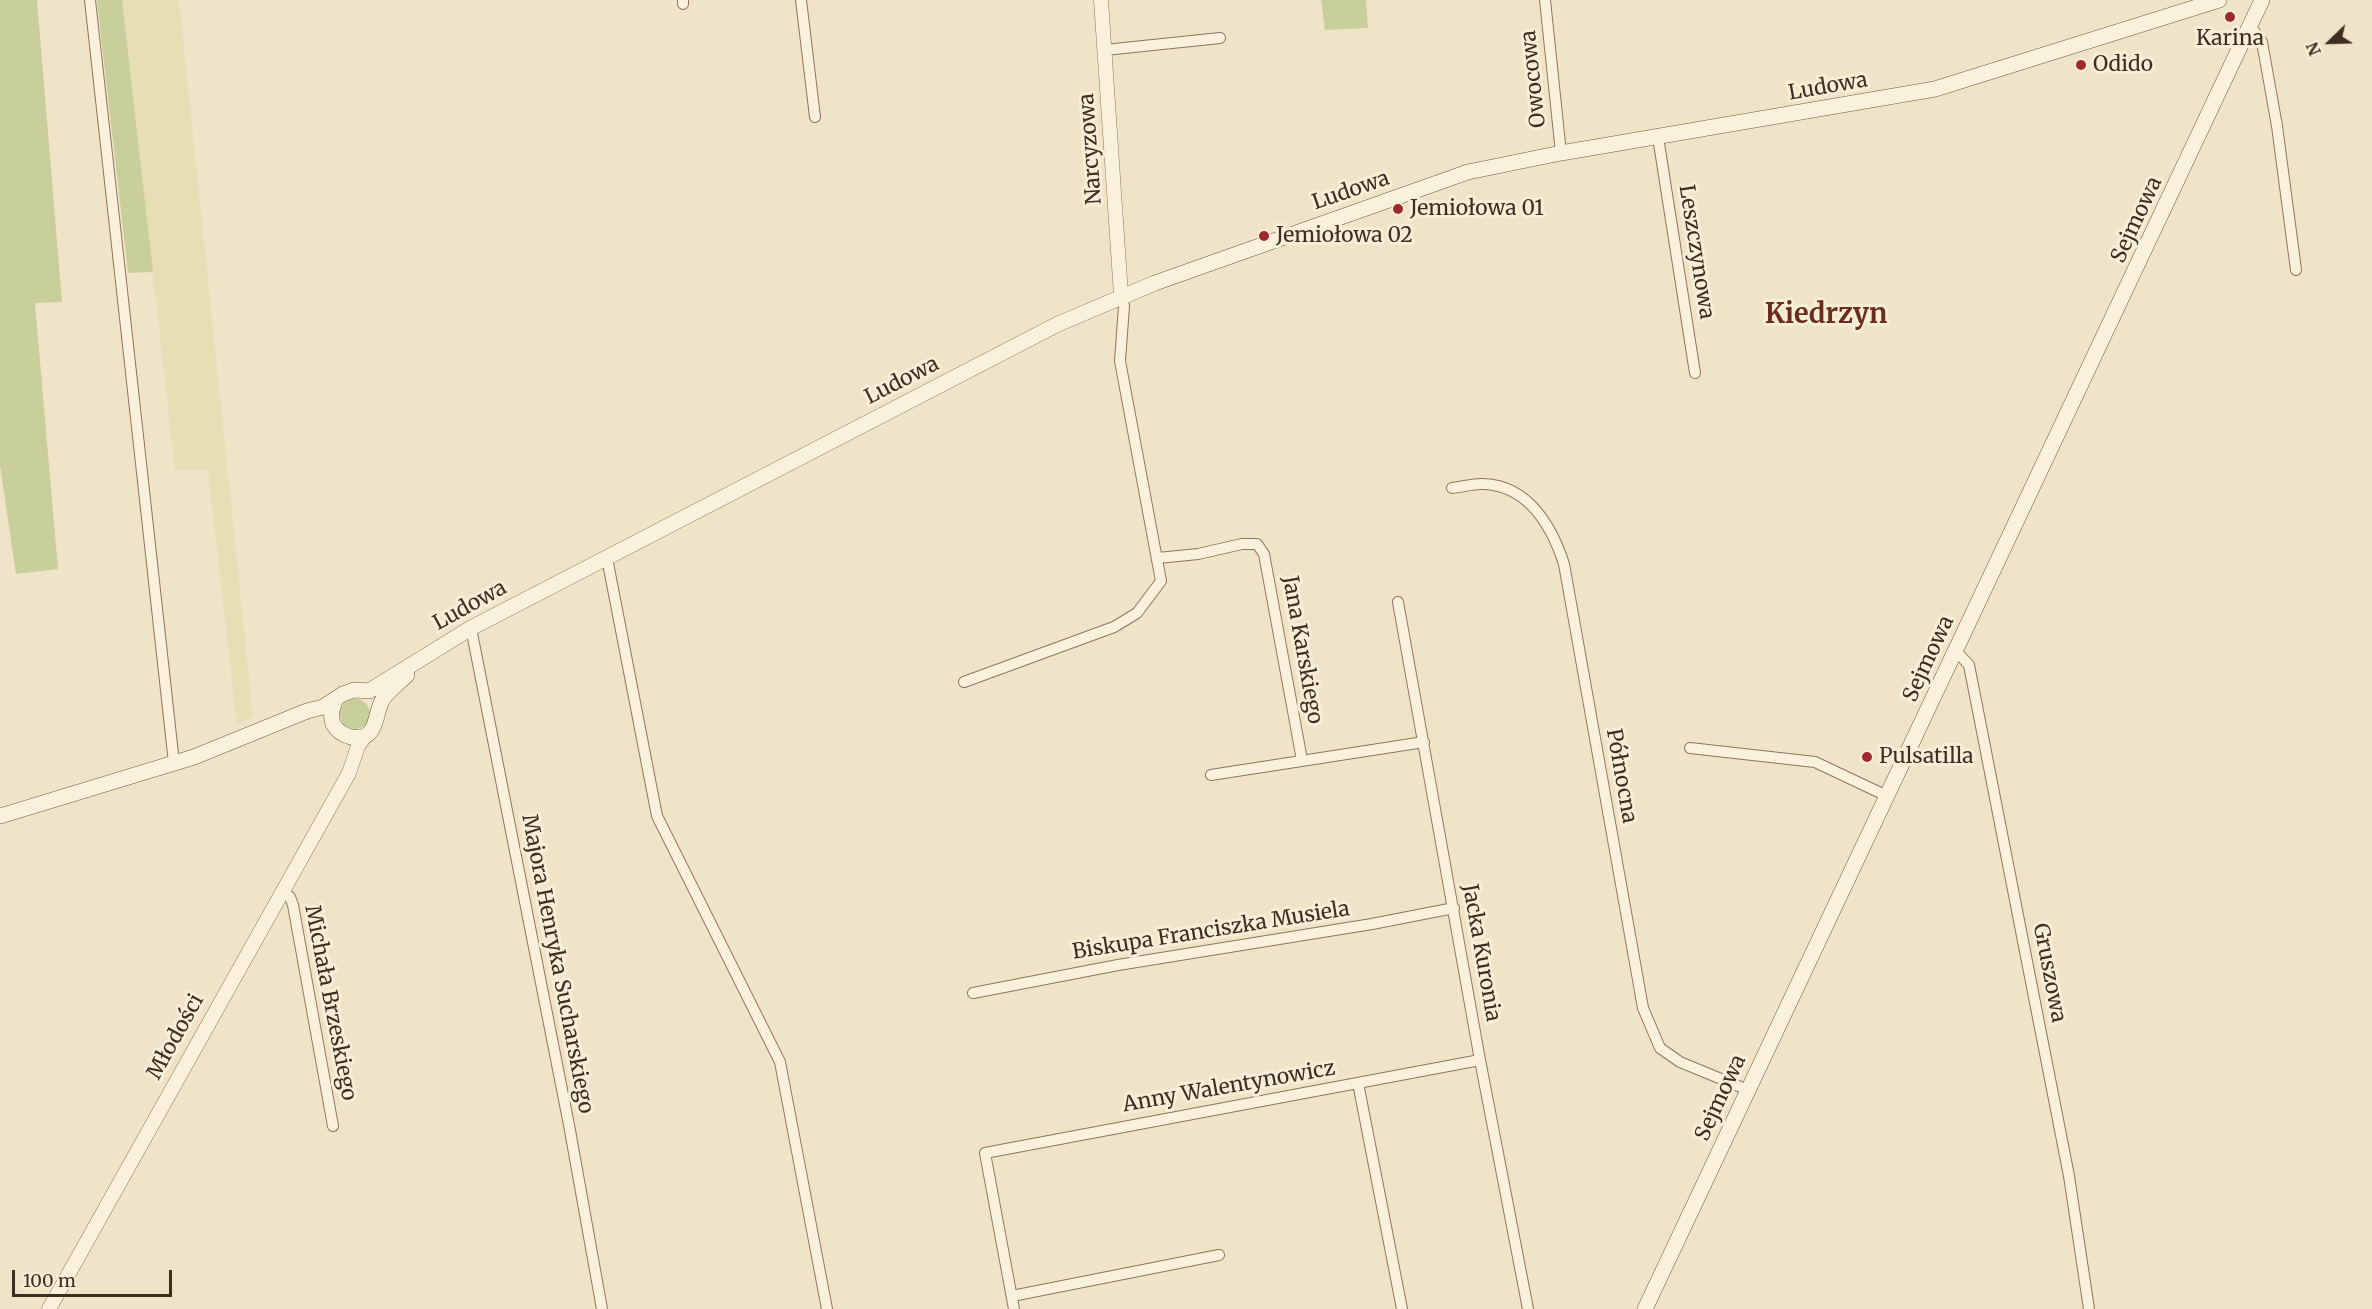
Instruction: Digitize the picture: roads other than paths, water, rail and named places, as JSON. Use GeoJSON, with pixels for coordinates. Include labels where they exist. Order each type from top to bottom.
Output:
{"type":"FeatureCollection","features":[{"type":"Feature","properties":{"kind":"main road","name":"Ludowa"},"geometry":{"type":"LineString","coordinates":[[0,816],[174,763],[335,701],[343,694],[354,690],[364,692],[375,689],[471,628],[1058,324],[1121,295],[1459,175],[1561,153],[1935,89],[2219,0]]}},
{"type":"Feature","properties":{"kind":"main road","name":"Sejmowa"},"geometry":{"type":"LineString","coordinates":[[1645,1309],[2262,0]]}},
{"type":"Feature","properties":{"kind":"main road","name":"Ludowa"},"geometry":{"type":"LineString","coordinates":[[295,717],[316,718],[354,738],[366,735],[375,726],[383,699],[428,654]]}},
{"type":"Feature","properties":{"kind":"main road"},"geometry":{"type":"LineString","coordinates":[[364,692],[374,700],[379,713]]}},
{"type":"Feature","properties":{"kind":"main road"},"geometry":{"type":"LineString","coordinates":[[335,701],[331,717],[339,730]]}},
{"type":"Feature","properties":{"kind":"street"},"geometry":{"type":"LineString","coordinates":[[90,0],[174,763]]}},
{"type":"Feature","properties":{"kind":"street"},"geometry":{"type":"LineString","coordinates":[[801,0],[815,117]]}},
{"type":"Feature","properties":{"kind":"street","name":"Narcyzowa"},"geometry":{"type":"LineString","coordinates":[[1101,0],[1121,295]]}},
{"type":"Feature","properties":{"kind":"street","name":"Owocowa"},"geometry":{"type":"LineString","coordinates":[[1545,0],[1561,153]]}},
{"type":"Feature","properties":{"kind":"street"},"geometry":{"type":"LineString","coordinates":[[2251,27],[2262,42],[2264,52],[2277,126],[2296,270]]}},
{"type":"Feature","properties":{"kind":"street"},"geometry":{"type":"LineString","coordinates":[[1105,50],[1220,38]]}},
{"type":"Feature","properties":{"kind":"street","name":"Leszczynowa"},"geometry":{"type":"LineString","coordinates":[[1658,137],[1695,373]]}},
{"type":"Feature","properties":{"kind":"street"},"geometry":{"type":"LineString","coordinates":[[964,682],[1114,627],[1127,620],[1144,604],[1161,581],[1120,360],[1124,306],[1121,295]]}},
{"type":"Feature","properties":{"kind":"street","name":"Północna"},"geometry":{"type":"LineString","coordinates":[[1452,488],[1482,483],[1510,490],[1524,498],[1540,513],[1555,539],[1564,564],[1643,1008],[1660,1048],[1680,1062],[1748,1090]]}},
{"type":"Feature","properties":{"kind":"street","name":"Jana Karskiego"},"geometry":{"type":"LineString","coordinates":[[1158,558],[1198,554],[1242,544],[1257,544],[1261,547],[1302,760]]}},
{"type":"Feature","properties":{"kind":"street"},"geometry":{"type":"LineString","coordinates":[[606,558],[655,809],[670,844],[780,1062],[826,1309]]}},
{"type":"Feature","properties":{"kind":"street","name":"Jacka Kuronia"},"geometry":{"type":"LineString","coordinates":[[1398,603],[1480,1060],[1528,1309]]}},
{"type":"Feature","properties":{"kind":"street","name":"Majora Henryka Sucharskiego"},"geometry":{"type":"LineString","coordinates":[[471,628],[569,1125],[602,1309]]}},
{"type":"Feature","properties":{"kind":"street","name":"Gruszowa"},"geometry":{"type":"LineString","coordinates":[[1956,651],[1969,666],[2069,1176],[2090,1309]]}},
{"type":"Feature","properties":{"kind":"street","name":"Młodości"},"geometry":{"type":"LineString","coordinates":[[339,730],[347,743],[340,786]]}},
{"type":"Feature","properties":{"kind":"street","name":"Młodości"},"geometry":{"type":"LineString","coordinates":[[49,1309],[352,767],[358,746],[366,735]]}},
{"type":"Feature","properties":{"kind":"street"},"geometry":{"type":"LineString","coordinates":[[1211,775],[1424,742]]}},
{"type":"Feature","properties":{"kind":"street"},"geometry":{"type":"LineString","coordinates":[[1690,748],[1815,762],[1887,796]]}},
{"type":"Feature","properties":{"kind":"street","name":"Michała Brzeskiego"},"geometry":{"type":"LineString","coordinates":[[282,890],[290,897],[293,905],[333,1126]]}},
{"type":"Feature","properties":{"kind":"street","name":"Biskupa Franciszka Musiela"},"geometry":{"type":"LineString","coordinates":[[973,993],[1129,963],[1372,924],[1454,908]]}},
{"type":"Feature","properties":{"kind":"street","name":"Anny Walentynowicz"},"geometry":{"type":"LineString","coordinates":[[1012,1296],[985,1153],[1480,1060]]}},
{"type":"Feature","properties":{"kind":"street"},"geometry":{"type":"LineString","coordinates":[[1358,1083],[1402,1309]]}},
{"type":"Feature","properties":{"kind":"street"},"geometry":{"type":"LineString","coordinates":[[1014,1309],[1012,1296],[1219,1255]]}},
{"type":"Feature","properties":{"kind":"place","name":"Karina"},"geometry":{"type":"Point","coordinates":[2230,17]}},
{"type":"Feature","properties":{"kind":"place","name":"Odido"},"geometry":{"type":"Point","coordinates":[2081,65]}},
{"type":"Feature","properties":{"kind":"place","name":"Jemiołowa 01"},"geometry":{"type":"Point","coordinates":[1398,209]}},
{"type":"Feature","properties":{"kind":"place","name":"Jemiołowa 02"},"geometry":{"type":"Point","coordinates":[1264,236]}},
{"type":"Feature","properties":{"kind":"place","name":"Pulsatilla"},"geometry":{"type":"Point","coordinates":[1867,757]}},
{"type":"Feature","properties":{"kind":"district","name":"Kiedrzyn"},"geometry":{"type":"Point","coordinates":[1826,315]}}]}
